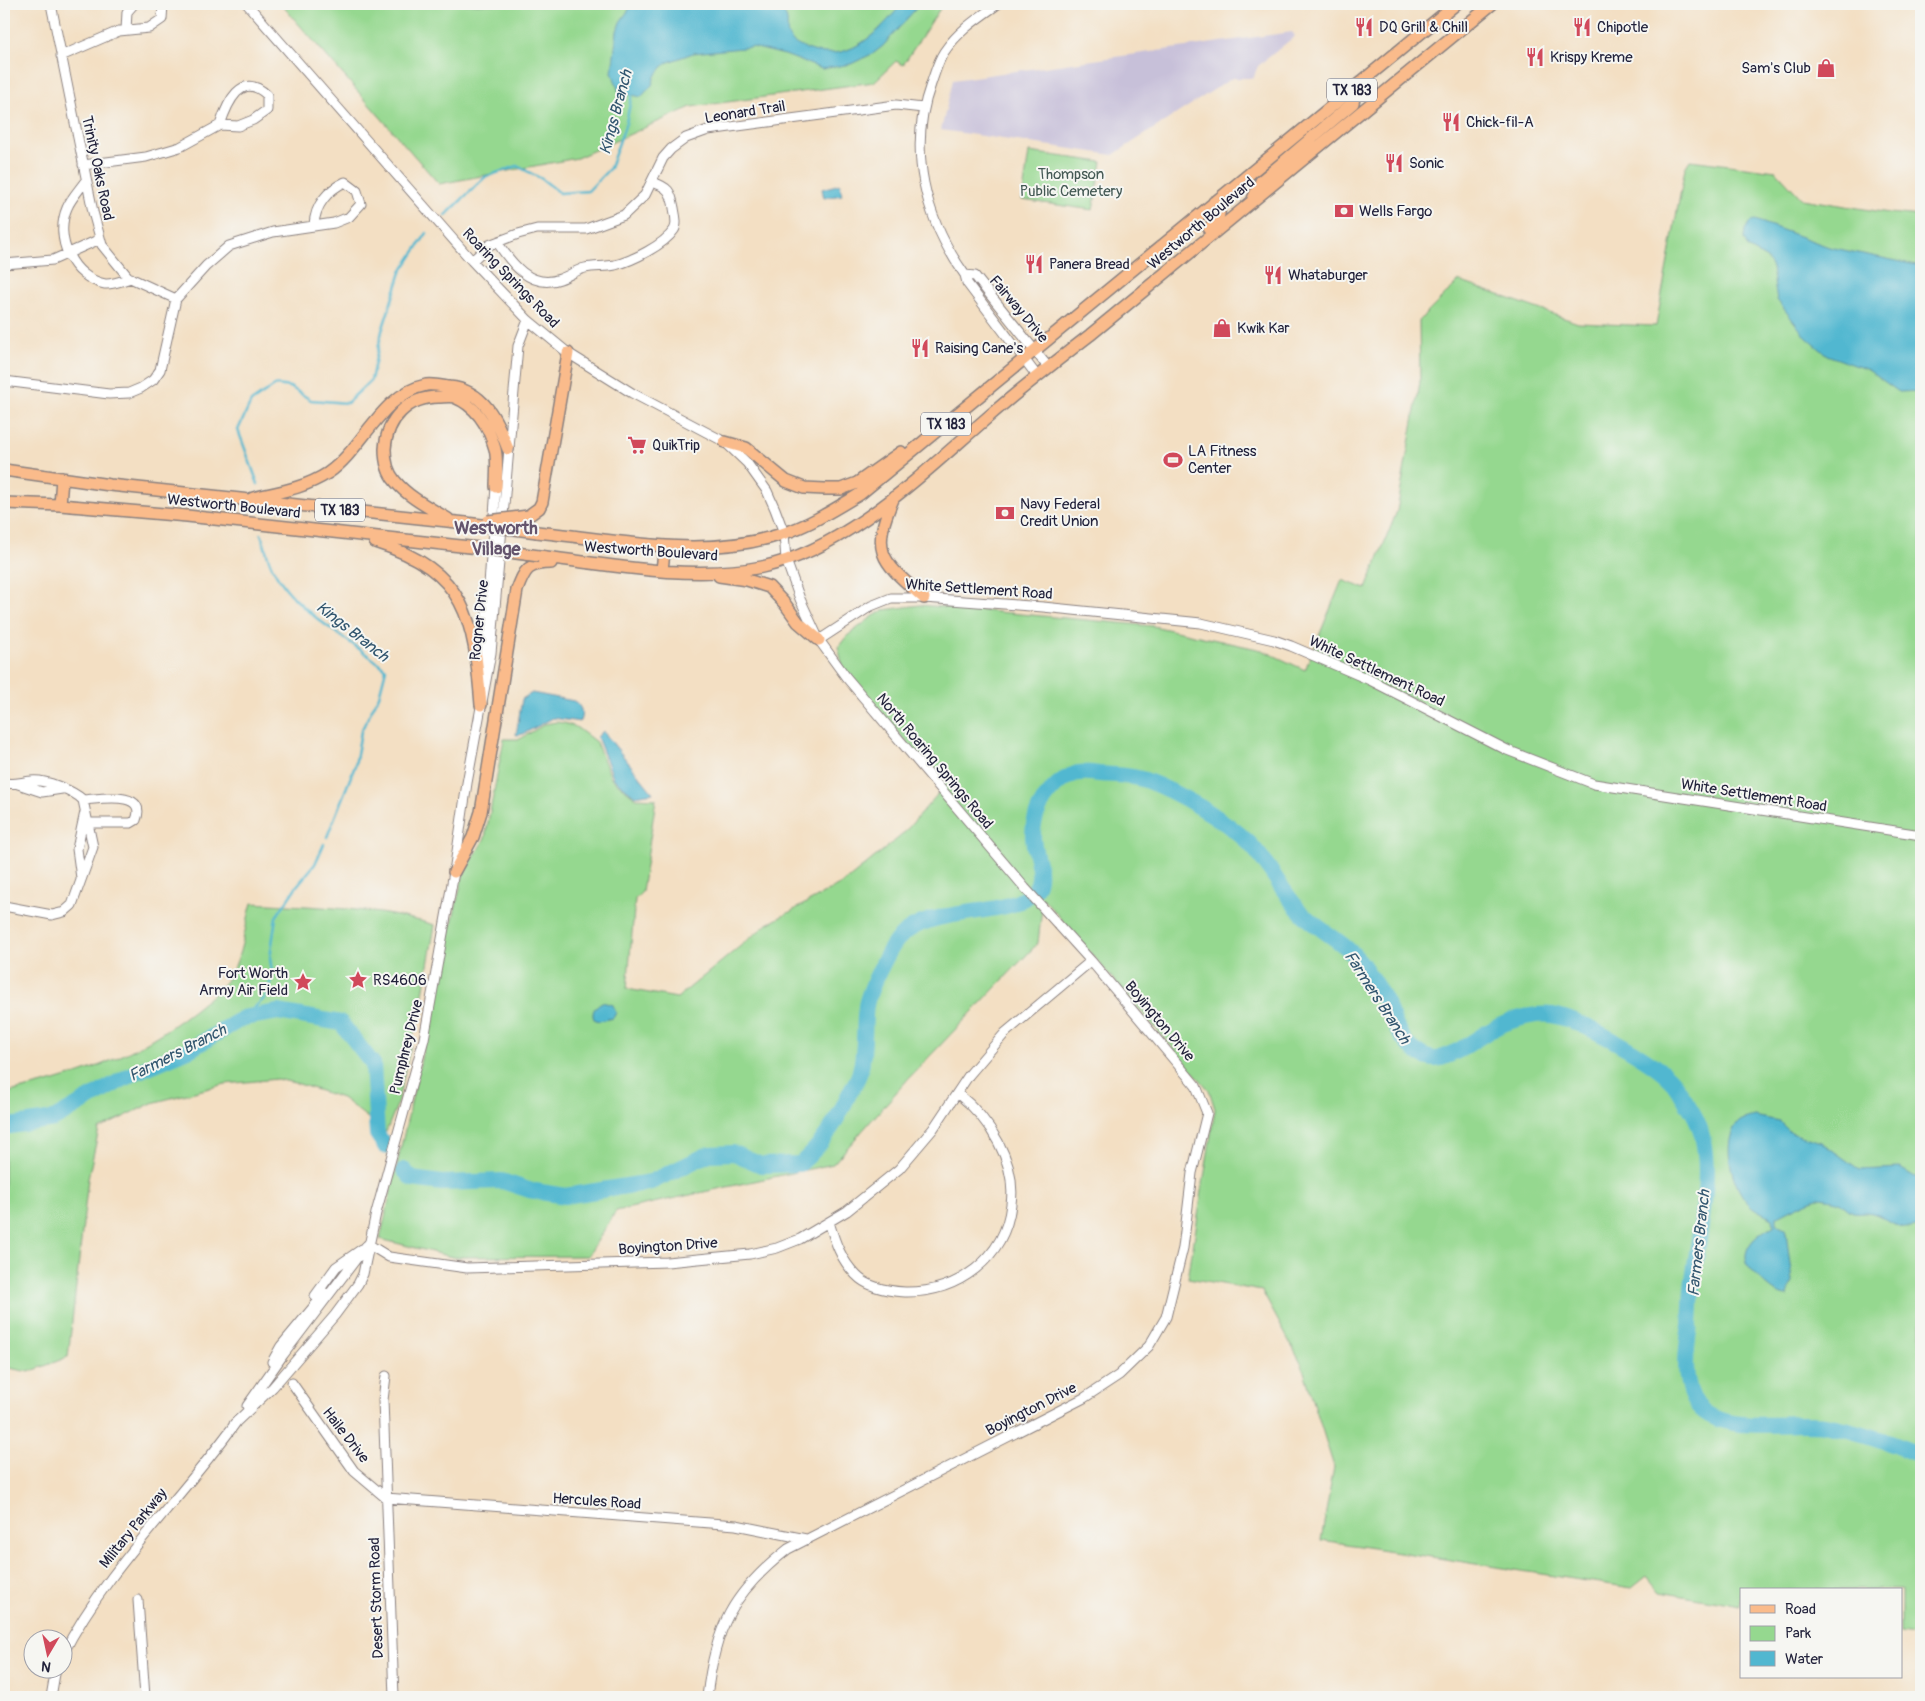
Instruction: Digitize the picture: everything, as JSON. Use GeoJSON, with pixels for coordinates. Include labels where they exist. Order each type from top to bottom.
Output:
{"type":"FeatureCollection","features":[{"type":"Feature","properties":{"kind":"main road","name":"Westworth Boulevard"},"geometry":{"type":"LineString","coordinates":[[4,470],[190,494],[452,521],[665,546],[742,542],[784,533],[826,514],[860,494],[1456,4]]}},
{"type":"Feature","properties":{"kind":"main road","name":"Westworth Boulevard"},"geometry":{"type":"LineString","coordinates":[[4,503],[60,505],[187,516],[690,572],[746,570],[803,555],[844,534],[894,496],[1037,376],[1492,4]]}},
{"type":"Feature","properties":{"kind":"main road"},"geometry":{"type":"LineString","coordinates":[[1252,200],[1261,181],[1352,103],[1354,98],[1351,91]]}},
{"type":"Feature","properties":{"kind":"main road"},"geometry":{"type":"LineString","coordinates":[[1149,286],[1160,268],[1217,222],[1220,214],[1219,207],[1214,202]]}},
{"type":"Feature","properties":{"kind":"main road"},"geometry":{"type":"LineString","coordinates":[[466,523],[528,516],[539,508],[542,502],[568,353]]}},
{"type":"Feature","properties":{"kind":"main road"},"geometry":{"type":"LineString","coordinates":[[243,500],[291,489],[313,481],[329,472],[346,458],[396,400],[411,391],[428,385],[456,388],[482,399],[499,424],[508,449]]}},
{"type":"Feature","properties":{"kind":"main road"},"geometry":{"type":"LineString","coordinates":[[452,521],[413,498],[394,481],[385,456],[388,429],[394,417],[404,407],[428,397],[453,397],[473,409],[488,429],[496,451],[496,487]]}},
{"type":"Feature","properties":{"kind":"main road"},"geometry":{"type":"LineString","coordinates":[[725,442],[746,448],[786,481],[804,488],[841,489],[857,483],[913,443],[929,438]]}},
{"type":"Feature","properties":{"kind":"main road"},"geometry":{"type":"LineString","coordinates":[[60,505],[62,478]]}},
{"type":"Feature","properties":{"kind":"main road"},"geometry":{"type":"LineString","coordinates":[[187,516],[190,494]]}},
{"type":"Feature","properties":{"kind":"main road"},"geometry":{"type":"LineString","coordinates":[[894,496],[880,537],[882,552],[892,569],[924,598]]}},
{"type":"Feature","properties":{"kind":"main road"},"geometry":{"type":"LineString","coordinates":[[352,534],[392,547],[418,560],[437,573],[457,594],[468,618],[477,653],[481,706]]}},
{"type":"Feature","properties":{"kind":"main road"},"geometry":{"type":"LineString","coordinates":[[662,569],[665,546]]}},
{"type":"Feature","properties":{"kind":"main road"},"geometry":{"type":"LineString","coordinates":[[454,872],[473,837],[481,812],[515,597],[522,577],[528,568],[535,563],[596,563]]}},
{"type":"Feature","properties":{"kind":"main road"},"geometry":{"type":"LineString","coordinates":[[690,572],[747,580],[768,588],[786,604],[798,622],[819,640]]}},
{"type":"Feature","properties":{"kind":"street","name":"Trinity Oaks Road"},"geometry":{"type":"LineString","coordinates":[[51,4],[86,180],[102,245],[131,278],[176,300]]}},
{"type":"Feature","properties":{"kind":"street"},"geometry":{"type":"LineString","coordinates":[[126,30],[128,12],[134,4]]}},
{"type":"Feature","properties":{"kind":"street"},"geometry":{"type":"LineString","coordinates":[[61,56],[119,31],[148,28],[162,19],[163,4]]}},
{"type":"Feature","properties":{"kind":"street","name":"Roaring Springs Road"},"geometry":{"type":"LineString","coordinates":[[246,4],[472,261],[528,320],[568,353],[632,393],[725,442],[747,463],[767,491],[784,533],[786,560]]}},
{"type":"Feature","properties":{"kind":"street","name":"Fairway Drive"},"geometry":{"type":"LineString","coordinates":[[998,4],[963,28],[943,53],[923,108],[919,139],[924,183],[933,219],[965,275],[967,283],[1037,376]]}},
{"type":"Feature","properties":{"kind":"street"},"geometry":{"type":"LineString","coordinates":[[83,165],[146,156],[180,147],[220,125],[238,126],[253,120],[267,110],[267,95],[260,88],[247,86],[234,93],[226,105],[220,125]]}},
{"type":"Feature","properties":{"kind":"street","name":"Leonard Trail"},"geometry":{"type":"LineString","coordinates":[[472,261],[489,245],[537,229],[586,229],[624,215],[637,205],[652,182],[663,158],[686,138],[708,130],[896,105],[923,108]]}},
{"type":"Feature","properties":{"kind":"street"},"geometry":{"type":"LineString","coordinates":[[86,180],[66,209],[63,232],[67,253],[83,275],[106,284],[131,278]]}},
{"type":"Feature","properties":{"kind":"street"},"geometry":{"type":"LineString","coordinates":[[4,381],[109,394],[129,393],[142,388],[160,370],[176,300],[206,266],[229,246],[273,232],[334,223],[349,217],[361,204],[357,191],[345,182],[334,188],[315,214],[314,225]]}},
{"type":"Feature","properties":{"kind":"street"},"geometry":{"type":"LineString","coordinates":[[496,242],[511,264],[525,275],[550,281],[559,280],[579,269],[616,265],[627,261],[652,248],[670,234],[675,226],[671,193],[665,186],[652,182]]}},
{"type":"Feature","properties":{"kind":"street"},"geometry":{"type":"LineString","coordinates":[[4,264],[53,260],[100,239]]}},
{"type":"Feature","properties":{"kind":"street","name":"Fairway Drive"},"geometry":{"type":"LineString","coordinates":[[965,275],[974,276],[1048,367]]}},
{"type":"Feature","properties":{"kind":"street","name":"Rogner Drive"},"geometry":{"type":"LineString","coordinates":[[481,706],[491,653],[518,346],[528,320]]}},
{"type":"Feature","properties":{"kind":"street","name":"Rogner Drive"},"geometry":{"type":"LineString","coordinates":[[481,706],[496,487]]}},
{"type":"Feature","properties":{"kind":"street","name":"North Roaring Springs Road"},"geometry":{"type":"LineString","coordinates":[[786,560],[800,599],[819,640],[846,677],[1024,888],[1091,961]]}},
{"type":"Feature","properties":{"kind":"street","name":"White Settlement Road"},"geometry":{"type":"LineString","coordinates":[[819,640],[871,606],[891,598],[924,598],[1140,616],[1224,628],[1274,640],[1321,658],[1507,750],[1594,784],[1921,834]]}},
{"type":"Feature","properties":{"kind":"street","name":"Pumphrey Drive"},"geometry":{"type":"LineString","coordinates":[[368,1244],[424,1038],[481,706]]}},
{"type":"Feature","properties":{"kind":"street"},"geometry":{"type":"LineString","coordinates":[[4,783],[18,784],[38,781],[53,784],[83,800],[128,799],[135,802],[138,807],[136,820],[131,823],[89,823]]}},
{"type":"Feature","properties":{"kind":"street"},"geometry":{"type":"LineString","coordinates":[[4,906],[52,915],[64,912],[72,905],[81,878],[87,868],[93,847],[83,800]]}},
{"type":"Feature","properties":{"kind":"street"},"geometry":{"type":"LineString","coordinates":[[81,878],[77,849],[85,812]]}},
{"type":"Feature","properties":{"kind":"street","name":"Boyington Drive"},"geometry":{"type":"LineString","coordinates":[[368,1244],[389,1256],[467,1268],[658,1262],[750,1254],[777,1248],[800,1239],[862,1199],[899,1169],[933,1129],[983,1058],[1005,1034],[1091,961],[1196,1086],[1207,1113],[1192,1174],[1182,1248],[1166,1317],[1149,1346],[1119,1375],[1084,1398],[788,1548],[765,1567],[748,1586],[731,1611],[715,1646],[707,1697]]}},
{"type":"Feature","properties":{"kind":"street"},"geometry":{"type":"LineString","coordinates":[[829,1222],[843,1259],[857,1277],[880,1289],[907,1292],[935,1290],[948,1286],[970,1273],[986,1260],[1000,1240],[1007,1221],[1011,1204],[1011,1187],[1004,1154],[1000,1146],[982,1116],[957,1093]]}},
{"type":"Feature","properties":{"kind":"street","name":"Military Parkway"},"geometry":{"type":"LineString","coordinates":[[234,1424],[282,1346],[345,1268],[368,1244]]}},
{"type":"Feature","properties":{"kind":"street","name":"Military Parkway"},"geometry":{"type":"LineString","coordinates":[[72,1638],[89,1607],[124,1559],[234,1424],[283,1355],[368,1244]]}},
{"type":"Feature","properties":{"kind":"street","name":"Military Parkway"},"geometry":{"type":"LineString","coordinates":[[234,1424],[273,1387],[352,1292],[362,1274],[368,1244]]}},
{"type":"Feature","properties":{"kind":"street","name":"Desert Storm Road"},"geometry":{"type":"LineString","coordinates":[[386,1376],[383,1400],[394,1697]]}},
{"type":"Feature","properties":{"kind":"street","name":"Haile Drive"},"geometry":{"type":"LineString","coordinates":[[292,1383],[301,1399],[354,1470],[386,1498]]}},
{"type":"Feature","properties":{"kind":"street","name":"Hercules Road"},"geometry":{"type":"LineString","coordinates":[[386,1498],[736,1525],[806,1539]]}},
{"type":"Feature","properties":{"kind":"street"},"geometry":{"type":"LineString","coordinates":[[138,1600],[145,1697]]}},
{"type":"Feature","properties":{"kind":"street"},"geometry":{"type":"LineString","coordinates":[[51,1697],[54,1678]]}},
{"type":"Feature","properties":{"kind":"shaded area"},"geometry":{"type":"Polygon","coordinates":[[[1292,32],[1295,36],[1258,66],[1253,78],[1232,78],[1113,155],[941,130],[953,80],[1292,32]]]}},
{"type":"Feature","properties":{"kind":"green space"},"geometry":{"type":"Polygon","coordinates":[[[281,4],[943,4],[903,65],[896,61],[874,82],[691,107],[577,158],[439,184],[281,4]]]}},
{"type":"Feature","properties":{"kind":"green space","name":"Thompson Public Cemetery"},"geometry":{"type":"Polygon","coordinates":[[[1029,152],[1102,162],[1093,210],[1022,200],[1029,152]]]}},
{"type":"Feature","properties":{"kind":"green space"},"geometry":{"type":"Polygon","coordinates":[[[1690,160],[1776,171],[1802,199],[1889,213],[1921,216],[1921,1636],[1902,1633],[1902,1588],[1740,1588],[1740,1606],[1660,1592],[1647,1576],[1632,1588],[1321,1540],[1334,1467],[1302,1365],[1262,1291],[1188,1278],[1215,1109],[1209,1090],[1043,898],[1038,943],[908,1079],[833,1164],[616,1211],[588,1256],[452,1257],[380,1239],[463,875],[485,838],[504,739],[520,739],[545,724],[556,722],[576,727],[596,742],[612,779],[636,798],[656,799],[642,892],[635,899],[627,989],[677,998],[766,925],[843,883],[902,835],[944,787],[843,667],[838,647],[847,636],[884,610],[920,605],[1153,626],[1262,650],[1305,670],[1342,580],[1366,589],[1397,511],[1420,382],[1419,321],[1459,281],[1578,323],[1656,326],[1685,168],[1690,160]]]}},
{"type":"Feature","properties":{"kind":"green space"},"geometry":{"type":"Polygon","coordinates":[[[252,903],[367,911],[435,925],[423,994],[397,1105],[386,1132],[342,1098],[277,1079],[225,1084],[152,1103],[99,1129],[88,1179],[68,1357],[29,1372],[4,1367],[4,1093],[57,1080],[104,1064],[149,1041],[194,1010],[218,990],[232,973],[240,951],[252,903]]]}},
{"type":"Feature","properties":{"kind":"water"},"geometry":{"type":"Polygon","coordinates":[[[633,4],[776,4],[783,11],[787,20],[788,33],[792,41],[799,46],[813,51],[827,53],[840,52],[864,41],[884,24],[902,4],[920,4],[883,46],[874,53],[851,64],[822,69],[785,55],[752,47],[693,53],[666,63],[655,76],[652,85],[641,97],[619,92],[612,72],[617,31],[620,22],[633,4]]]}},
{"type":"Feature","properties":{"kind":"water"},"geometry":{"type":"Polygon","coordinates":[[[840,184],[842,195],[824,198],[822,189],[840,184]]]}},
{"type":"Feature","properties":{"kind":"water"},"geometry":{"type":"Polygon","coordinates":[[[1755,220],[1829,247],[1921,266],[1921,391],[1899,392],[1868,370],[1827,355],[1806,337],[1777,300],[1772,268],[1767,259],[1748,248],[1744,239],[1745,230],[1749,223],[1755,220]]]}},
{"type":"Feature","properties":{"kind":"water"},"geometry":{"type":"Polygon","coordinates":[[[532,693],[574,701],[581,710],[580,722],[553,718],[523,734],[516,735],[522,699],[532,693]]]}},
{"type":"Feature","properties":{"kind":"water"},"geometry":{"type":"Polygon","coordinates":[[[603,731],[653,793],[635,796],[614,779],[597,737],[603,731]]]}},
{"type":"Feature","properties":{"kind":"water"},"geometry":{"type":"Polygon","coordinates":[[[602,1002],[613,1005],[616,1013],[613,1018],[599,1021],[594,1019],[594,1009],[602,1002]]]}},
{"type":"Feature","properties":{"kind":"water"},"geometry":{"type":"Polygon","coordinates":[[[1754,1116],[1779,1121],[1791,1133],[1821,1142],[1860,1170],[1900,1168],[1915,1177],[1921,1177],[1921,1225],[1914,1228],[1901,1227],[1879,1215],[1867,1212],[1853,1212],[1839,1202],[1828,1199],[1818,1198],[1804,1203],[1777,1217],[1777,1225],[1785,1229],[1786,1232],[1792,1281],[1788,1296],[1774,1291],[1751,1270],[1746,1257],[1749,1245],[1753,1240],[1774,1226],[1773,1218],[1747,1202],[1737,1185],[1730,1164],[1729,1153],[1732,1132],[1739,1122],[1754,1116]]]}},
{"type":"Feature","properties":{"kind":"waterway","name":"Kings Branch"},"geometry":{"type":"LineString","coordinates":[[445,216],[485,177],[517,166],[542,179],[560,193],[588,191],[610,168],[626,123],[632,94]]}},
{"type":"Feature","properties":{"kind":"waterway","name":"Kings Branch"},"geometry":{"type":"LineString","coordinates":[[258,484],[238,430],[251,402],[276,385],[290,387],[311,400],[347,403],[371,380],[382,331],[401,272],[427,233]]}},
{"type":"Feature","properties":{"kind":"waterway","name":"Kings Branch"},"geometry":{"type":"LineString","coordinates":[[261,534],[272,567],[294,598],[324,624],[386,669],[379,696],[361,731],[355,766],[327,837]]}},
{"type":"Feature","properties":{"kind":"waterway","name":"Farmers Branch"},"geometry":{"type":"LineString","coordinates":[[404,1170],[412,1179],[442,1183],[502,1181],[529,1190],[565,1196],[651,1182],[709,1154],[734,1153],[761,1165],[800,1164],[816,1149],[828,1133],[858,1078],[863,1055],[866,1006],[884,961],[898,939],[912,928],[930,920],[1009,905],[1024,899],[1035,889],[1038,883],[1039,869],[1033,841],[1034,825],[1036,816],[1050,792],[1064,779],[1079,773],[1134,777],[1158,785],[1200,807],[1249,843],[1299,910],[1314,924],[1348,949],[1362,964],[1378,988],[1402,1037],[1408,1045],[1423,1056],[1432,1059],[1441,1058],[1458,1051],[1506,1023],[1529,1016],[1552,1015],[1580,1024],[1616,1042],[1664,1073],[1676,1086],[1693,1113],[1701,1131],[1705,1152],[1706,1175],[1702,1223],[1692,1288],[1686,1356],[1689,1388],[1698,1406],[1709,1415],[1724,1421],[1740,1424],[1809,1424],[1850,1430],[1886,1441],[1921,1456]]}},
{"type":"Feature","properties":{"kind":"waterway","name":"Kings Branch"},"geometry":{"type":"LineString","coordinates":[[243,1018],[266,997],[269,989],[272,972],[270,958],[276,917],[296,887],[315,864],[324,844]]}},
{"type":"Feature","properties":{"kind":"waterway","name":"Farmers Branch"},"geometry":{"type":"LineString","coordinates":[[4,1127],[54,1119],[132,1074],[191,1049],[243,1018],[278,1012],[341,1023],[373,1064],[377,1134],[385,1146]]}},
{"type":"Feature","properties":{"kind":"place","name":"DQ Grill & Chill"},"geometry":{"type":"Point","coordinates":[1364,27]}},
{"type":"Feature","properties":{"kind":"place","name":"Chipotle"},"geometry":{"type":"Point","coordinates":[1582,27]}},
{"type":"Feature","properties":{"kind":"place","name":"Krispy Kreme"},"geometry":{"type":"Point","coordinates":[1535,57]}},
{"type":"Feature","properties":{"kind":"place","name":"Sam's Club"},"geometry":{"type":"Point","coordinates":[1826,68]}},
{"type":"Feature","properties":{"kind":"place","name":"Chick-fil-A"},"geometry":{"type":"Point","coordinates":[1451,122]}},
{"type":"Feature","properties":{"kind":"place","name":"Sonic"},"geometry":{"type":"Point","coordinates":[1394,163]}},
{"type":"Feature","properties":{"kind":"place","name":"Wells Fargo"},"geometry":{"type":"Point","coordinates":[1344,211]}},
{"type":"Feature","properties":{"kind":"place","name":"Panera Bread"},"geometry":{"type":"Point","coordinates":[1034,264]}},
{"type":"Feature","properties":{"kind":"place","name":"Whataburger"},"geometry":{"type":"Point","coordinates":[1273,275]}},
{"type":"Feature","properties":{"kind":"place","name":"Kwik Kar"},"geometry":{"type":"Point","coordinates":[1222,328]}},
{"type":"Feature","properties":{"kind":"place","name":"Raising Cane's"},"geometry":{"type":"Point","coordinates":[920,348]}},
{"type":"Feature","properties":{"kind":"place","name":"QuikTrip"},"geometry":{"type":"Point","coordinates":[637,445]}},
{"type":"Feature","properties":{"kind":"place","name":"LA Fitness Center"},"geometry":{"type":"Point","coordinates":[1173,460]}},
{"type":"Feature","properties":{"kind":"place","name":"Navy Federal Credit Union"},"geometry":{"type":"Point","coordinates":[1005,513]}},
{"type":"Feature","properties":{"kind":"place","name":"RS4606"},"geometry":{"type":"Point","coordinates":[358,980]}},
{"type":"Feature","properties":{"kind":"place","name":"Fort Worth Army Air Field"},"geometry":{"type":"Point","coordinates":[303,982]}},
{"type":"Feature","properties":{"kind":"district","name":"Westworth Village"},"geometry":{"type":"Point","coordinates":[496,538]}}]}
